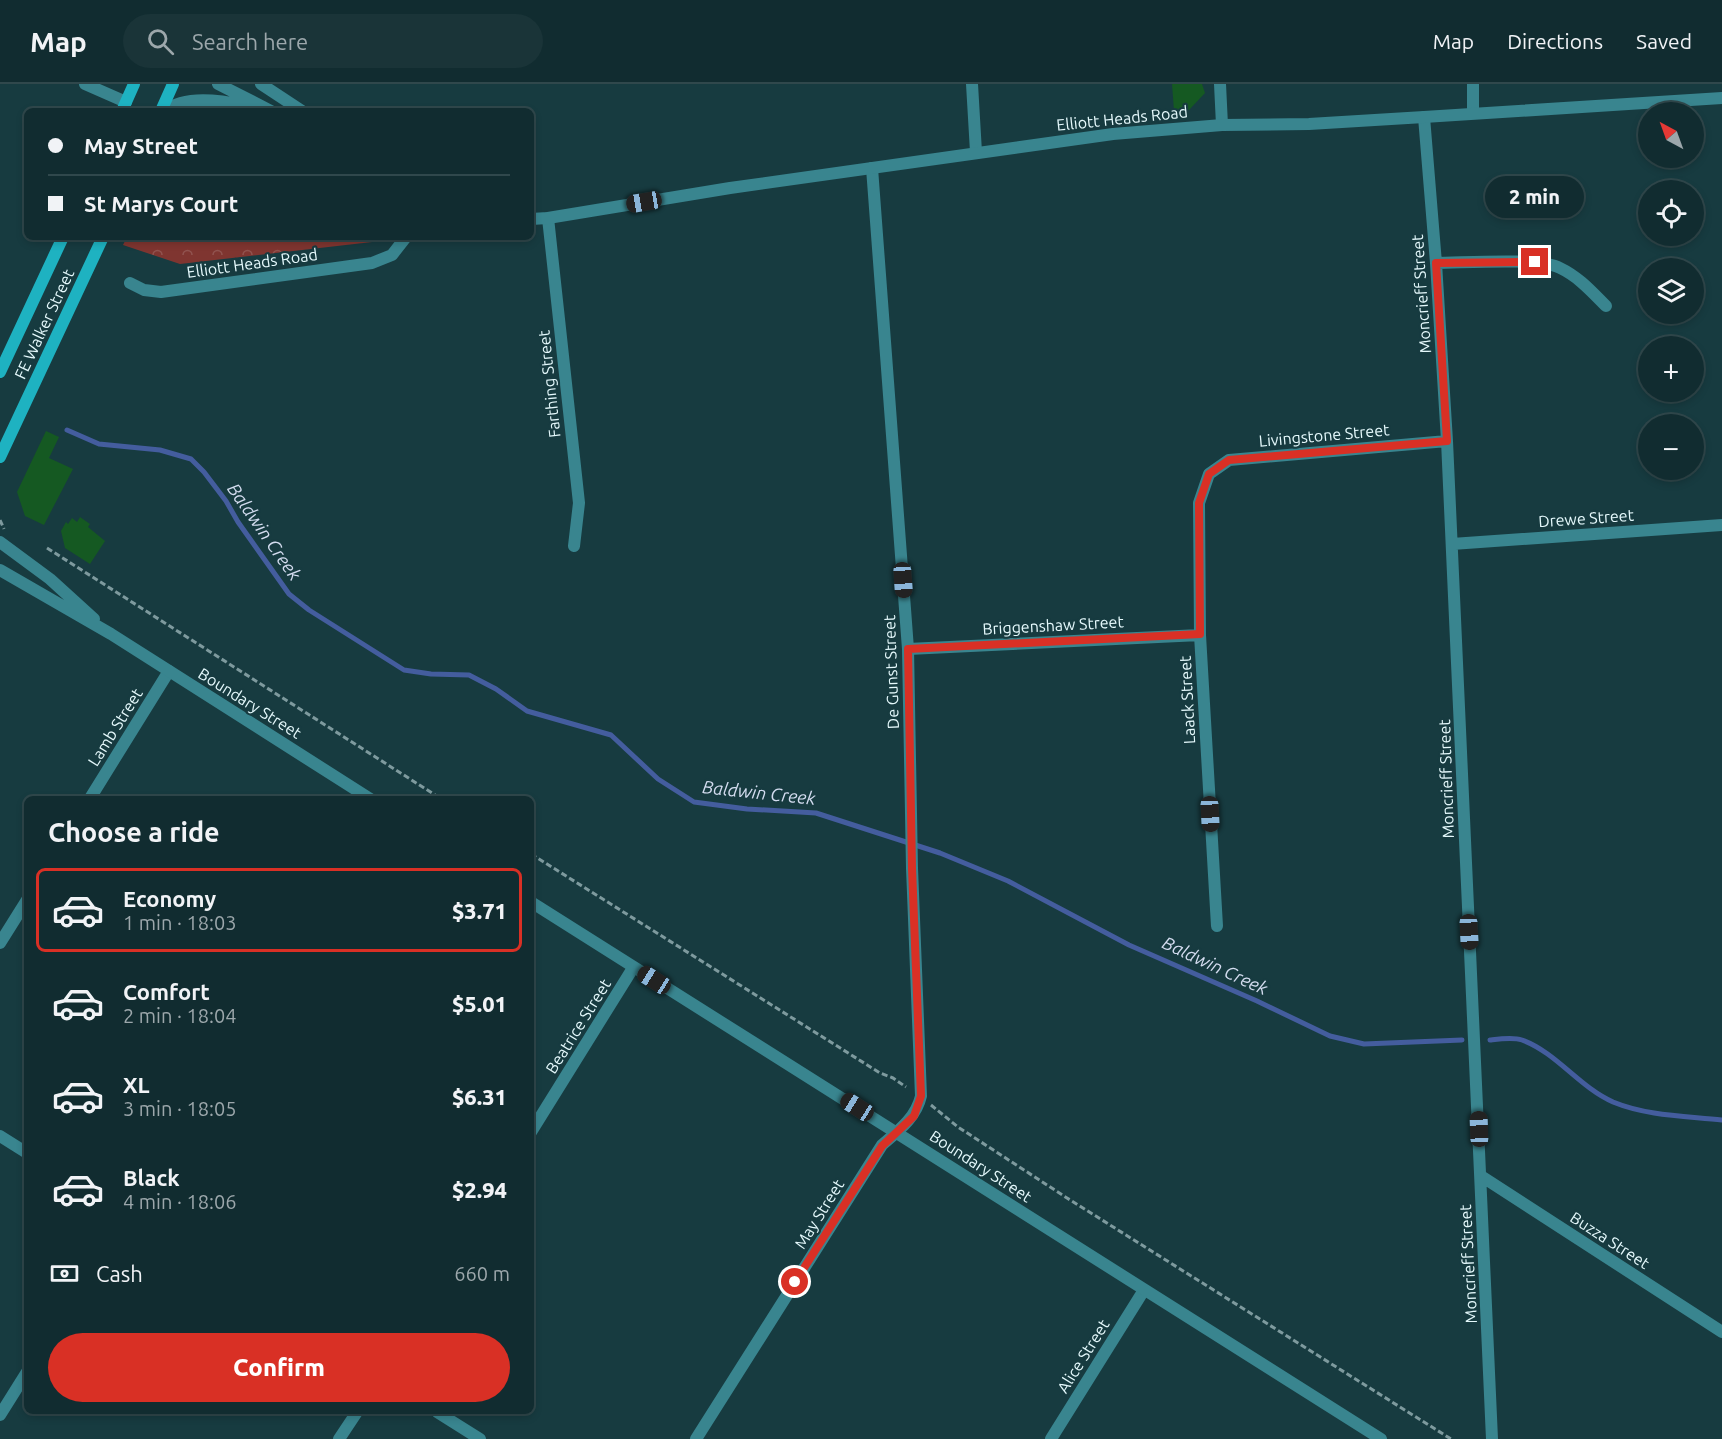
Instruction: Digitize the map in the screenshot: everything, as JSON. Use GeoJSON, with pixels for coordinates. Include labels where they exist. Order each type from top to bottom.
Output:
{"type":"FeatureCollection","features":[{"type":"Feature","properties":{"kind":"main road"},"geometry":{"type":"LineString","coordinates":[[124,106],[134,84]]}},
{"type":"Feature","properties":{"kind":"main road"},"geometry":{"type":"LineString","coordinates":[[164,108],[173,84]]}},
{"type":"Feature","properties":{"kind":"main road","name":"FE Walker Street"},"geometry":{"type":"LineString","coordinates":[[0,372],[62,240]]}},
{"type":"Feature","properties":{"kind":"main road","name":"FE Walker Street"},"geometry":{"type":"LineString","coordinates":[[0,457],[102,240]]}},
{"type":"Feature","properties":{"kind":"street"},"geometry":{"type":"LineString","coordinates":[[85,84],[124,106]]}},
{"type":"Feature","properties":{"kind":"street"},"geometry":{"type":"LineString","coordinates":[[218,84],[265,108]]}},
{"type":"Feature","properties":{"kind":"street"},"geometry":{"type":"LineString","coordinates":[[261,84],[297,108]]}},
{"type":"Feature","properties":{"kind":"street"},"geometry":{"type":"LineString","coordinates":[[972,84],[976,152]]}},
{"type":"Feature","properties":{"kind":"street"},"geometry":{"type":"LineString","coordinates":[[1220,84],[1222,125]]}},
{"type":"Feature","properties":{"kind":"street"},"geometry":{"type":"LineString","coordinates":[[1473,84],[1473,113]]}},
{"type":"Feature","properties":{"kind":"street","name":"Elliott Heads Road"},"geometry":{"type":"LineString","coordinates":[[534,219],[730,188],[1113,134],[1222,125],[1309,124],[1722,98]]}},
{"type":"Feature","properties":{"kind":"street"},"geometry":{"type":"LineString","coordinates":[[168,108],[174,104],[194,100],[221,102],[248,108]]}},
{"type":"Feature","properties":{"kind":"street","name":"Moncrieff Street"},"geometry":{"type":"LineString","coordinates":[[1424,117],[1447,441],[1492,1439]]}},
{"type":"Feature","properties":{"kind":"street","name":"De Gunst Street"},"geometry":{"type":"LineString","coordinates":[[872,168],[908,649],[912,868],[922,1083],[919,1106],[914,1116],[897,1132]]}},
{"type":"Feature","properties":{"kind":"street","name":"Farthing Street"},"geometry":{"type":"LineString","coordinates":[[548,218],[579,503],[574,546]]}},
{"type":"Feature","properties":{"kind":"street","name":"Elliott Heads Road"},"geometry":{"type":"LineString","coordinates":[[130,283],[144,290],[161,292],[372,263],[392,255],[404,240]]}},
{"type":"Feature","properties":{"kind":"street"},"geometry":{"type":"LineString","coordinates":[[1436,263],[1535,262],[1558,267],[1579,279],[1606,306]]}},
{"type":"Feature","properties":{"kind":"street","name":"Livingstone Street"},"geometry":{"type":"LineString","coordinates":[[1209,474],[1229,460],[1447,441]]}},
{"type":"Feature","properties":{"kind":"street","name":"Laack Street"},"geometry":{"type":"LineString","coordinates":[[1209,474],[1199,503],[1200,634],[1217,926]]}},
{"type":"Feature","properties":{"kind":"street","name":"Drewe Street"},"geometry":{"type":"LineString","coordinates":[[1452,544],[1722,525]]}},
{"type":"Feature","properties":{"kind":"street","name":"Boundary Street"},"geometry":{"type":"LineString","coordinates":[[0,542],[50,579],[111,634]]}},
{"type":"Feature","properties":{"kind":"street","name":"Boundary Street"},"geometry":{"type":"LineString","coordinates":[[0,570],[111,634],[366,796]]}},
{"type":"Feature","properties":{"kind":"street","name":"Briggenshaw Street"},"geometry":{"type":"LineString","coordinates":[[908,649],[1200,634]]}},
{"type":"Feature","properties":{"kind":"street","name":"Lamb Street"},"geometry":{"type":"LineString","coordinates":[[92,796],[169,671]]}},
{"type":"Feature","properties":{"kind":"street","name":"Boundary Street"},"geometry":{"type":"LineString","coordinates":[[534,904],[1381,1439]]}},
{"type":"Feature","properties":{"kind":"street"},"geometry":{"type":"LineString","coordinates":[[0,943],[24,905]]}},
{"type":"Feature","properties":{"kind":"street","name":"Beatrice Street"},"geometry":{"type":"LineString","coordinates":[[534,1127],[633,968]]}},
{"type":"Feature","properties":{"kind":"street","name":"May Street"},"geometry":{"type":"LineString","coordinates":[[696,1439],[882,1146],[897,1132]]}},
{"type":"Feature","properties":{"kind":"street"},"geometry":{"type":"LineString","coordinates":[[0,1136],[24,1151]]}},
{"type":"Feature","properties":{"kind":"street","name":"Buzza Street"},"geometry":{"type":"LineString","coordinates":[[1481,1176],[1722,1332]]}},
{"type":"Feature","properties":{"kind":"street","name":"Alice Street"},"geometry":{"type":"LineString","coordinates":[[1051,1439],[1144,1290]]}},
{"type":"Feature","properties":{"kind":"street"},"geometry":{"type":"LineString","coordinates":[[0,1415],[24,1377]]}},
{"type":"Feature","properties":{"kind":"street"},"geometry":{"type":"LineString","coordinates":[[339,1439],[356,1414]]}},
{"type":"Feature","properties":{"kind":"street"},"geometry":{"type":"LineString","coordinates":[[440,1414],[480,1439]]}},
{"type":"Feature","properties":{"kind":"path"},"geometry":{"type":"LineString","coordinates":[[47,548],[437,796]]}},
{"type":"Feature","properties":{"kind":"path"},"geometry":{"type":"LineString","coordinates":[[534,856],[912,1091]]}},
{"type":"Feature","properties":{"kind":"path"},"geometry":{"type":"LineString","coordinates":[[930,1104],[958,1127],[1067,1198],[1451,1439]]}},
{"type":"Feature","properties":{"kind":"green space"},"geometry":{"type":"Polygon","coordinates":[[[126,240],[372,240],[372,242],[180,264],[123,245],[126,240]]]}},
{"type":"Feature","properties":{"kind":"building"},"geometry":{"type":"Polygon","coordinates":[[[1172,84],[1202,84],[1205,93],[1189,110],[1174,111],[1172,84]]]}},
{"type":"Feature","properties":{"kind":"building"},"geometry":{"type":"Polygon","coordinates":[[[46,431],[59,437],[49,458],[73,469],[44,525],[25,516],[17,492],[46,431]]]}},
{"type":"Feature","properties":{"kind":"building"},"geometry":{"type":"Polygon","coordinates":[[[80,517],[90,524],[88,527],[105,541],[90,564],[65,548],[61,531],[66,522],[68,524],[72,518],[77,522],[80,517]]]}},
{"type":"Feature","properties":{"kind":"waterway","name":"Baldwin Creek"},"geometry":{"type":"LineString","coordinates":[[67,430],[99,444],[160,450],[191,459],[226,501],[238,522],[289,594],[309,610],[404,670],[431,674],[469,675],[496,689],[527,711],[611,735],[658,779],[694,802],[747,809],[816,813],[940,853],[1008,881],[1129,945],[1330,1036],[1364,1044],[1462,1040]]}},
{"type":"Feature","properties":{"kind":"waterway","name":"Baldwin Creek"},"geometry":{"type":"LineString","coordinates":[[1490,1040],[1518,1039],[1535,1046],[1589,1088],[1626,1107],[1667,1115],[1722,1120]]}},
{"type":"Feature","properties":{"kind":"route"},"geometry":{"type":"LineString","coordinates":[[795,1282],[882,1146],[914,1116],[921,1096],[912,868],[908,649],[1200,634],[1199,503],[1209,474],[1229,460],[1447,441],[1436,263],[1535,262]]}}]}
